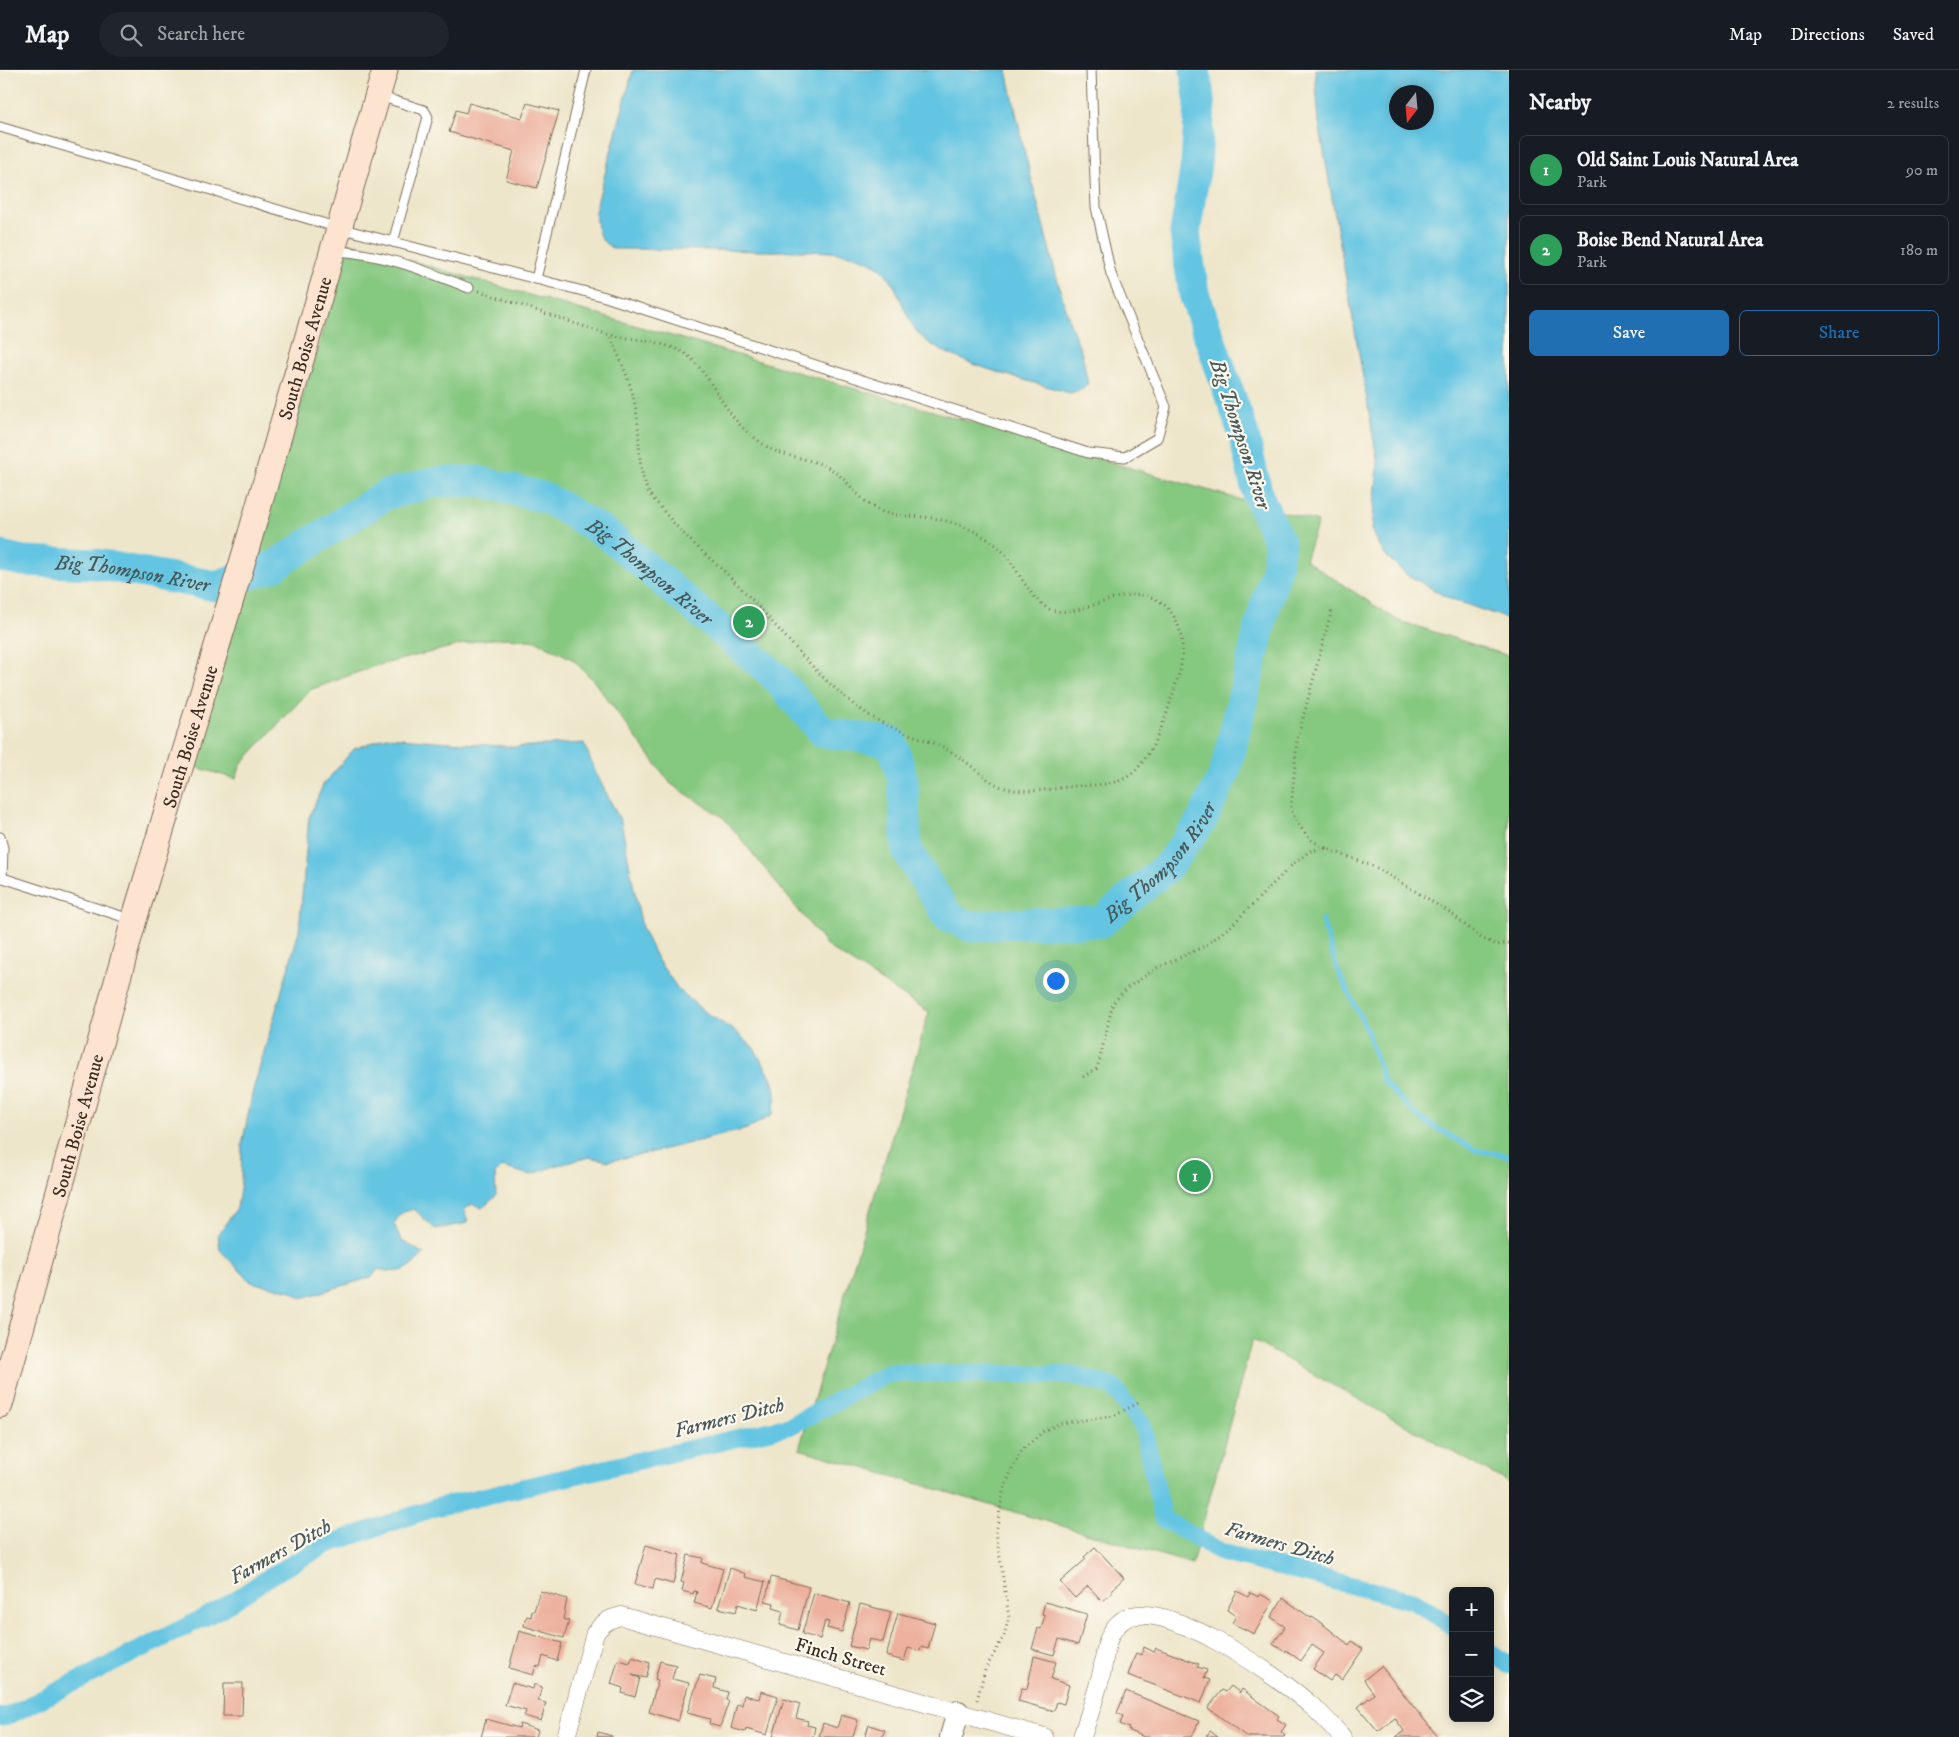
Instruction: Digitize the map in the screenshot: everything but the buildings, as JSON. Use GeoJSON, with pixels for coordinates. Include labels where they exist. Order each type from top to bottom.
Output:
{"type":"FeatureCollection","features":[{"type":"Feature","properties":{"kind":"main road","name":"South Boise Avenue"},"geometry":{"type":"LineString","coordinates":[[0,1405],[134,920],[246,550],[385,70]]}},
{"type":"Feature","properties":{"kind":"street"},"geometry":{"type":"LineString","coordinates":[[1082,1737],[1100,1680],[1109,1639],[1123,1620],[1143,1614],[1159,1617],[1232,1649],[1273,1675],[1308,1702],[1342,1737]]}},
{"type":"Feature","properties":{"kind":"street","name":"Finch Street"},"geometry":{"type":"LineString","coordinates":[[566,1737],[595,1633],[603,1623],[611,1618],[626,1616],[1044,1737]]}},
{"type":"Feature","properties":{"kind":"street"},"geometry":{"type":"LineString","coordinates":[[951,1737],[965,1714]]}},
{"type":"Feature","properties":{"kind":"lane"},"geometry":{"type":"LineString","coordinates":[[536,279],[586,70]]}},
{"type":"Feature","properties":{"kind":"lane"},"geometry":{"type":"LineString","coordinates":[[0,127],[339,228],[602,296],[1088,453],[1125,457],[1157,438],[1166,407],[1111,274],[1096,207],[1091,70]]}},
{"type":"Feature","properties":{"kind":"lane"},"geometry":{"type":"LineString","coordinates":[[377,96],[424,110],[428,117],[393,242]]}},
{"type":"Feature","properties":{"kind":"lane"},"geometry":{"type":"LineString","coordinates":[[332,251],[364,252],[430,272],[469,288]]}},
{"type":"Feature","properties":{"kind":"lane"},"geometry":{"type":"LineString","coordinates":[[0,837],[3,848],[1,877],[134,920]]}},
{"type":"Feature","properties":{"kind":"path"},"geometry":{"type":"LineString","coordinates":[[469,288],[609,335],[654,343],[684,352],[705,376],[718,399],[745,430],[772,450],[812,460],[833,471],[877,510],[898,515],[932,518],[968,527],[1000,548],[1044,607],[1058,612],[1079,609],[1105,600],[1130,596],[1148,597],[1160,602],[1172,615],[1182,636],[1184,658],[1163,721],[1148,753],[1134,772],[1114,784],[1007,790],[991,782],[946,749],[871,717],[827,682],[743,589],[679,531],[648,492],[639,456],[637,413],[626,370],[609,335]]}},
{"type":"Feature","properties":{"kind":"path"},"geometry":{"type":"LineString","coordinates":[[1332,609],[1297,740],[1292,809],[1297,823],[1310,839],[1325,848],[1375,867],[1448,911],[1481,938],[1496,945],[1509,943]]}},
{"type":"Feature","properties":{"kind":"path"},"geometry":{"type":"LineString","coordinates":[[1083,1078],[1096,1069],[1113,1003],[1127,988],[1157,968],[1205,946],[1232,926],[1293,864],[1310,851],[1325,848]]}},
{"type":"Feature","properties":{"kind":"path"},"geometry":{"type":"LineString","coordinates":[[965,1714],[985,1670],[1004,1636],[1009,1617],[996,1532],[1003,1492],[1022,1450],[1045,1430],[1061,1423],[1114,1416],[1138,1403]]}},
{"type":"Feature","properties":{"kind":"green space"},"geometry":{"type":"Polygon","coordinates":[[[349,243],[1318,522],[1305,560],[1397,620],[1509,656],[1509,1483],[1252,1340],[1192,1564],[799,1449],[929,1012],[828,947],[724,818],[671,784],[592,679],[572,659],[537,641],[508,638],[480,640],[375,666],[310,690],[241,764],[236,779],[192,766],[349,243]]]}},
{"type":"Feature","properties":{"kind":"water"},"geometry":{"type":"Polygon","coordinates":[[[633,70],[1007,70],[1023,146],[1056,275],[1071,326],[1082,354],[1088,384],[1083,389],[1070,393],[973,364],[937,348],[916,331],[889,278],[871,262],[859,257],[818,251],[614,249],[608,246],[599,233],[595,211],[633,70]]]}},
{"type":"Feature","properties":{"kind":"water"},"geometry":{"type":"Polygon","coordinates":[[[1315,70],[1509,70],[1509,619],[1450,599],[1406,574],[1384,554],[1372,530],[1378,464],[1319,123],[1315,70]]]}},
{"type":"Feature","properties":{"kind":"water"},"geometry":{"type":"Polygon","coordinates":[[[387,737],[514,747],[584,743],[595,771],[621,822],[642,928],[657,959],[678,989],[703,1011],[735,1031],[754,1048],[772,1079],[776,1096],[772,1115],[747,1129],[609,1161],[590,1157],[530,1175],[502,1167],[495,1174],[496,1196],[482,1208],[473,1204],[464,1209],[468,1223],[435,1229],[414,1209],[401,1213],[394,1224],[401,1240],[424,1254],[408,1268],[392,1272],[378,1269],[372,1277],[302,1298],[291,1291],[251,1282],[220,1250],[218,1234],[237,1208],[241,1183],[242,1145],[253,1090],[299,931],[309,817],[323,785],[354,749],[387,737]]]}},
{"type":"Feature","properties":{"kind":"waterway","name":"Big Thompson River"},"geometry":{"type":"LineString","coordinates":[[0,556],[23,561],[96,564],[216,586],[274,566],[385,495],[435,482],[478,481],[546,498],[607,534],[773,674],[823,732],[892,742],[903,781],[907,851],[948,916],[972,927],[1000,924],[1101,922],[1167,867],[1201,822],[1225,772],[1265,606],[1276,570],[1280,543],[1258,496],[1243,432],[1194,294],[1185,233],[1196,164],[1200,104],[1195,70]]}},
{"type":"Feature","properties":{"kind":"waterway"},"geometry":{"type":"LineString","coordinates":[[1322,920],[1337,969],[1367,1030],[1384,1082],[1418,1117],[1475,1150],[1509,1156]]}},
{"type":"Feature","properties":{"kind":"waterway","name":"Farmers Ditch"},"geometry":{"type":"LineString","coordinates":[[0,1717],[6,1717],[221,1609],[274,1574],[326,1545],[437,1507],[790,1426],[889,1373],[1072,1375],[1113,1387],[1143,1426],[1163,1519],[1223,1553],[1414,1601],[1449,1624]]}},
{"type":"Feature","properties":{"kind":"waterway","name":"Farmers Ditch"},"geometry":{"type":"LineString","coordinates":[[1494,1655],[1509,1665]]}},
{"type":"Feature","properties":{"kind":"place","name":"Boise Bend Natural Area"},"geometry":{"type":"Point","coordinates":[749,622]}},
{"type":"Feature","properties":{"kind":"place","name":"Old Saint Louis Natural Area"},"geometry":{"type":"Point","coordinates":[1195,1176]}}]}
